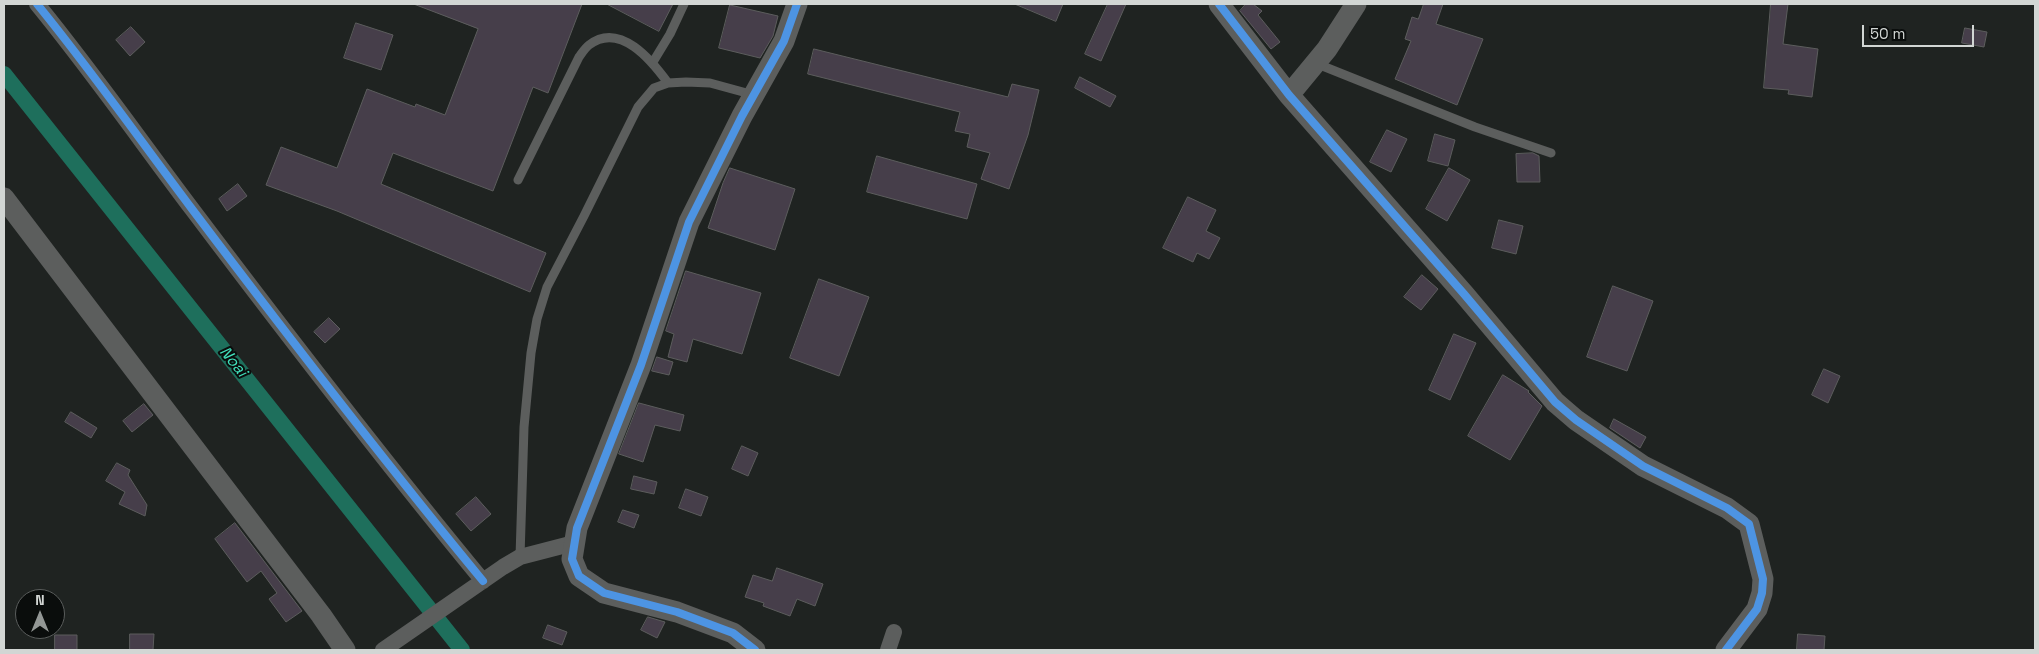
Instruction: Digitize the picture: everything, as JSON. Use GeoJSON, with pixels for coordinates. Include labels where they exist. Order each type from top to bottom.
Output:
{"type":"FeatureCollection","features":[{"type":"Feature","properties":{"kind":"street"},"geometry":{"type":"LineString","coordinates":[[37,4],[74,50],[192,209],[391,470],[483,581]]}},
{"type":"Feature","properties":{"kind":"street"},"geometry":{"type":"LineString","coordinates":[[755,650],[733,633],[677,612],[604,593],[579,576],[572,559],[577,528],[642,365],[689,222],[742,116],[784,41],[796,4]]}},
{"type":"Feature","properties":{"kind":"street"},"geometry":{"type":"LineString","coordinates":[[1219,4],[1288,96],[1464,294],[1555,402],[1576,420],[1643,466],[1727,508],[1749,524],[1763,579],[1762,593],[1757,609],[1726,650]]}},
{"type":"Feature","properties":{"kind":"street"},"geometry":{"type":"LineString","coordinates":[[1288,96],[1327,49],[1356,4]]}},
{"type":"Feature","properties":{"kind":"street"},"geometry":{"type":"LineString","coordinates":[[4,198],[321,615],[345,650]]}},
{"type":"Feature","properties":{"kind":"street"},"geometry":{"type":"LineString","coordinates":[[383,650],[520,557],[574,543]]}},
{"type":"Feature","properties":{"kind":"street"},"geometry":{"type":"LineString","coordinates":[[888,650],[894,632]]}},
{"type":"Feature","properties":{"kind":"lane"},"geometry":{"type":"LineString","coordinates":[[653,62],[670,34],[684,4]]}},
{"type":"Feature","properties":{"kind":"lane"},"geometry":{"type":"LineString","coordinates":[[518,180],[579,57],[589,45],[600,40],[612,38],[630,44],[643,52],[653,62],[668,83]]}},
{"type":"Feature","properties":{"kind":"lane"},"geometry":{"type":"LineString","coordinates":[[1315,63],[1475,127],[1551,153]]}},
{"type":"Feature","properties":{"kind":"lane"},"geometry":{"type":"LineString","coordinates":[[520,557],[525,418],[537,319],[547,287],[638,107],[654,88],[668,83],[710,84],[754,96]]}},
{"type":"Feature","properties":{"kind":"building"},"geometry":{"type":"Polygon","coordinates":[[[414,4],[582,4],[548,93],[533,87],[493,191],[393,153],[381,184],[546,253],[530,292],[337,211],[266,185],[281,147],[337,168],[367,89],[415,107],[416,104],[445,115],[478,29],[414,4]]]}},
{"type":"Feature","properties":{"kind":"building"},"geometry":{"type":"Polygon","coordinates":[[[607,4],[673,4],[659,31],[607,4]]]}},
{"type":"Feature","properties":{"kind":"building"},"geometry":{"type":"Polygon","coordinates":[[[1015,4],[1063,4],[1056,21],[1015,4]]]}},
{"type":"Feature","properties":{"kind":"building"},"geometry":{"type":"Polygon","coordinates":[[[1108,4],[1126,4],[1101,61],[1085,54],[1108,4]]]}},
{"type":"Feature","properties":{"kind":"building"},"geometry":{"type":"Polygon","coordinates":[[[1246,4],[1253,4],[1262,11],[1258,15],[1280,42],[1271,49],[1240,11],[1246,4]]]}},
{"type":"Feature","properties":{"kind":"building"},"geometry":{"type":"Polygon","coordinates":[[[1424,4],[1443,4],[1436,24],[1483,39],[1457,105],[1395,79],[1411,41],[1405,39],[1412,17],[1418,19],[1424,4]]]}},
{"type":"Feature","properties":{"kind":"building"},"geometry":{"type":"Polygon","coordinates":[[[1771,4],[1788,4],[1783,44],[1818,49],[1812,97],[1788,94],[1789,90],[1764,88],[1771,4]]]}},
{"type":"Feature","properties":{"kind":"building"},"geometry":{"type":"Polygon","coordinates":[[[730,5],[778,16],[773,36],[760,58],[719,48],[730,5]]]}},
{"type":"Feature","properties":{"kind":"building"},"geometry":{"type":"Polygon","coordinates":[[[356,23],[393,35],[381,70],[344,58],[356,23]]]}},
{"type":"Feature","properties":{"kind":"building"},"geometry":{"type":"Polygon","coordinates":[[[131,27],[145,42],[130,56],[116,40],[131,27]]]}},
{"type":"Feature","properties":{"kind":"building"},"geometry":{"type":"Polygon","coordinates":[[[1965,28],[1987,32],[1984,47],[1962,43],[1965,28]]]}},
{"type":"Feature","properties":{"kind":"building"},"geometry":{"type":"Polygon","coordinates":[[[814,49],[1008,97],[1012,84],[1039,90],[1028,135],[1009,189],[981,179],[990,153],[967,147],[970,134],[955,131],[960,112],[808,74],[814,49]]]}},
{"type":"Feature","properties":{"kind":"building"},"geometry":{"type":"Polygon","coordinates":[[[1080,77],[1116,96],[1110,107],[1075,88],[1080,77]]]}},
{"type":"Feature","properties":{"kind":"building"},"geometry":{"type":"Polygon","coordinates":[[[1387,130],[1407,139],[1391,172],[1370,162],[1387,130]]]}},
{"type":"Feature","properties":{"kind":"building"},"geometry":{"type":"Polygon","coordinates":[[[1435,134],[1455,140],[1448,166],[1428,161],[1435,134]]]}},
{"type":"Feature","properties":{"kind":"building"},"geometry":{"type":"Polygon","coordinates":[[[1533,153],[1539,156],[1540,182],[1517,182],[1516,154],[1533,153]]]}},
{"type":"Feature","properties":{"kind":"building"},"geometry":{"type":"Polygon","coordinates":[[[877,156],[977,184],[967,219],[867,192],[877,156]]]}},
{"type":"Feature","properties":{"kind":"building"},"geometry":{"type":"Polygon","coordinates":[[[730,168],[795,189],[775,250],[708,228],[730,168]]]}},
{"type":"Feature","properties":{"kind":"building"},"geometry":{"type":"Polygon","coordinates":[[[1449,168],[1470,180],[1447,221],[1426,209],[1449,168]]]}},
{"type":"Feature","properties":{"kind":"building"},"geometry":{"type":"Polygon","coordinates":[[[238,184],[247,196],[227,211],[219,199],[238,184]]]}},
{"type":"Feature","properties":{"kind":"building"},"geometry":{"type":"Polygon","coordinates":[[[1188,197],[1216,210],[1206,231],[1220,238],[1209,259],[1197,253],[1193,262],[1163,248],[1188,197]]]}},
{"type":"Feature","properties":{"kind":"building"},"geometry":{"type":"Polygon","coordinates":[[[1499,220],[1523,226],[1516,254],[1492,248],[1499,220]]]}},
{"type":"Feature","properties":{"kind":"building"},"geometry":{"type":"Polygon","coordinates":[[[686,271],[761,293],[742,354],[693,339],[687,362],[668,357],[674,334],[666,331],[686,271]]]}},
{"type":"Feature","properties":{"kind":"building"},"geometry":{"type":"Polygon","coordinates":[[[1422,275],[1438,289],[1421,310],[1404,297],[1422,275]]]}},
{"type":"Feature","properties":{"kind":"building"},"geometry":{"type":"Polygon","coordinates":[[[819,279],[869,297],[839,376],[790,358],[819,279]]]}},
{"type":"Feature","properties":{"kind":"building"},"geometry":{"type":"Polygon","coordinates":[[[1613,286],[1653,301],[1627,371],[1587,357],[1613,286]]]}},
{"type":"Feature","properties":{"kind":"building"},"geometry":{"type":"Polygon","coordinates":[[[329,318],[340,329],[325,343],[314,332],[329,318]]]}},
{"type":"Feature","properties":{"kind":"building"},"geometry":{"type":"Polygon","coordinates":[[[1454,334],[1476,343],[1450,400],[1429,390],[1454,334]]]}},
{"type":"Feature","properties":{"kind":"building"},"geometry":{"type":"Polygon","coordinates":[[[657,357],[673,362],[669,375],[652,371],[657,357]]]}},
{"type":"Feature","properties":{"kind":"building"},"geometry":{"type":"Polygon","coordinates":[[[1824,369],[1840,376],[1828,403],[1812,395],[1824,369]]]}},
{"type":"Feature","properties":{"kind":"building"},"geometry":{"type":"Polygon","coordinates":[[[1503,375],[1529,391],[1542,406],[1510,460],[1468,436],[1503,375]]]}},
{"type":"Feature","properties":{"kind":"building"},"geometry":{"type":"Polygon","coordinates":[[[639,403],[684,415],[680,431],[655,425],[643,462],[619,454],[639,403]]]}},
{"type":"Feature","properties":{"kind":"building"},"geometry":{"type":"Polygon","coordinates":[[[144,404],[153,415],[132,432],[123,421],[144,404]]]}},
{"type":"Feature","properties":{"kind":"building"},"geometry":{"type":"Polygon","coordinates":[[[71,412],[97,428],[91,438],[65,422],[71,412]]]}},
{"type":"Feature","properties":{"kind":"building"},"geometry":{"type":"Polygon","coordinates":[[[1614,419],[1646,437],[1640,448],[1610,428],[1614,419]]]}},
{"type":"Feature","properties":{"kind":"building"},"geometry":{"type":"Polygon","coordinates":[[[742,446],[758,453],[748,476],[732,469],[742,446]]]}},
{"type":"Feature","properties":{"kind":"building"},"geometry":{"type":"Polygon","coordinates":[[[117,463],[130,470],[128,475],[147,505],[145,516],[119,504],[125,492],[106,481],[117,463]]]}},
{"type":"Feature","properties":{"kind":"building"},"geometry":{"type":"Polygon","coordinates":[[[634,476],[657,482],[654,494],[631,489],[634,476]]]}},
{"type":"Feature","properties":{"kind":"building"},"geometry":{"type":"Polygon","coordinates":[[[686,489],[708,497],[701,516],[679,508],[686,489]]]}},
{"type":"Feature","properties":{"kind":"building"},"geometry":{"type":"Polygon","coordinates":[[[476,497],[491,514],[471,531],[456,514],[476,497]]]}},
{"type":"Feature","properties":{"kind":"building"},"geometry":{"type":"Polygon","coordinates":[[[623,510],[639,515],[634,528],[618,522],[623,510]]]}},
{"type":"Feature","properties":{"kind":"building"},"geometry":{"type":"Polygon","coordinates":[[[235,523],[302,611],[286,622],[269,599],[277,593],[261,571],[247,582],[215,539],[235,523]]]}},
{"type":"Feature","properties":{"kind":"building"},"geometry":{"type":"Polygon","coordinates":[[[777,568],[823,584],[815,606],[797,599],[790,616],[763,606],[764,603],[745,597],[753,575],[772,581],[777,568]]]}},
{"type":"Feature","properties":{"kind":"building"},"geometry":{"type":"Polygon","coordinates":[[[648,617],[665,622],[657,638],[641,630],[648,617]]]}},
{"type":"Feature","properties":{"kind":"building"},"geometry":{"type":"Polygon","coordinates":[[[548,625],[567,632],[562,645],[543,638],[548,625]]]}},
{"type":"Feature","properties":{"kind":"building"},"geometry":{"type":"Polygon","coordinates":[[[130,634],[154,634],[153,650],[130,650],[130,634]]]}},
{"type":"Feature","properties":{"kind":"building"},"geometry":{"type":"Polygon","coordinates":[[[1798,634],[1825,636],[1824,650],[1797,650],[1798,634]]]}},
{"type":"Feature","properties":{"kind":"building"},"geometry":{"type":"Polygon","coordinates":[[[65,635],[77,635],[77,650],[55,650],[55,639],[65,639],[65,635]]]}},
{"type":"Feature","properties":{"kind":"waterway","name":"Noai"},"geometry":{"type":"LineString","coordinates":[[4,74],[462,650]]}},
{"type":"Feature","properties":{"kind":"cycle path"},"geometry":{"type":"LineString","coordinates":[[37,4],[299,350],[483,581]]}},
{"type":"Feature","properties":{"kind":"cycle path"},"geometry":{"type":"LineString","coordinates":[[755,650],[733,633],[677,612],[604,593],[579,576],[572,559],[577,528],[641,365],[689,222],[742,116],[784,41],[797,4]]}},
{"type":"Feature","properties":{"kind":"cycle path"},"geometry":{"type":"LineString","coordinates":[[1219,4],[1289,95],[1464,294],[1555,402],[1576,420],[1643,466],[1727,508],[1749,524],[1763,579],[1762,593],[1757,609],[1726,650]]}}]}
